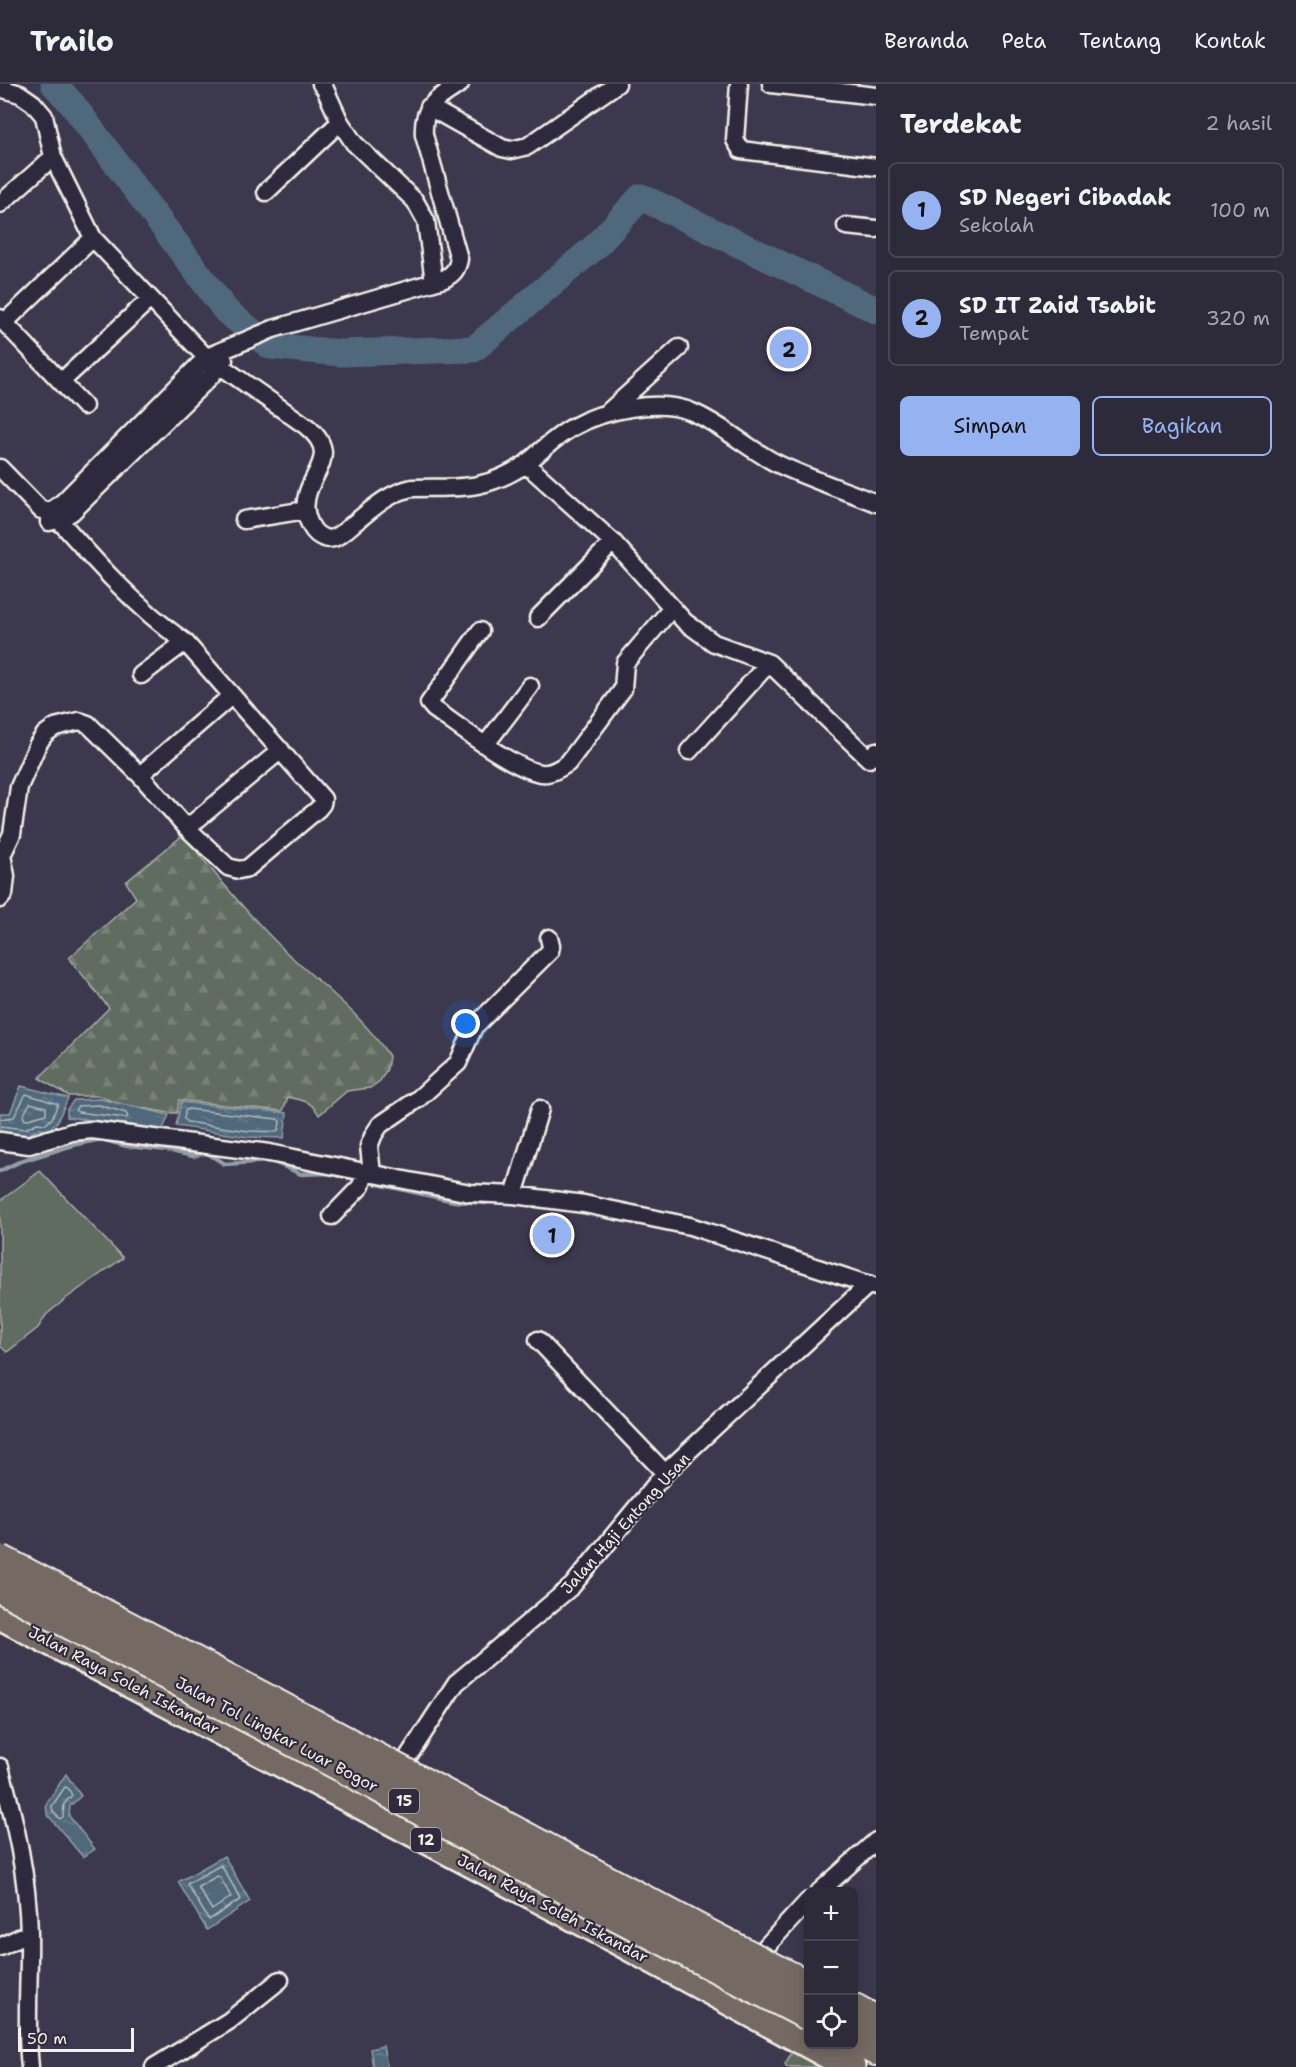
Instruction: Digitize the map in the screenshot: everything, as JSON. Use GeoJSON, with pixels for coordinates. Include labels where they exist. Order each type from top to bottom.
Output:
{"type":"FeatureCollection","features":[{"type":"Feature","properties":{"kind":"highway","name":"Jalan Tol Lingkar Luar Bogor"},"geometry":{"type":"LineString","coordinates":[[0,1560],[804,1984]]}},
{"type":"Feature","properties":{"kind":"highway","name":"12"},"geometry":{"type":"LineString","coordinates":[[0,1574],[804,1998]]}},
{"type":"Feature","properties":{"kind":"highway","name":"Jalan Tol Lingkar Luar Bogor"},"geometry":{"type":"LineString","coordinates":[[0,1587],[343,1767],[530,1870],[804,2013]]}},
{"type":"Feature","properties":{"kind":"highway","name":"Jalan Raya Soleh Iskandar"},"geometry":{"type":"LineString","coordinates":[[0,1615],[591,1926],[851,2067]]}},
{"type":"Feature","properties":{"kind":"highway"},"geometry":{"type":"LineString","coordinates":[[858,2011],[876,2021]]}},
{"type":"Feature","properties":{"kind":"highway"},"geometry":{"type":"LineString","coordinates":[[858,2025],[876,2034]]}},
{"type":"Feature","properties":{"kind":"highway"},"geometry":{"type":"LineString","coordinates":[[858,2040],[876,2050]]}},
{"type":"Feature","properties":{"kind":"street"},"geometry":{"type":"LineString","coordinates":[[321,84],[326,89],[340,122],[360,149],[415,201],[426,220],[434,282]]}},
{"type":"Feature","properties":{"kind":"street"},"geometry":{"type":"LineString","coordinates":[[0,482],[35,517],[43,521],[72,512],[213,362],[240,343],[273,329],[434,282],[452,274],[458,267],[459,259],[424,135],[423,124],[429,107],[435,100],[460,84]]}},
{"type":"Feature","properties":{"kind":"street"},"geometry":{"type":"LineString","coordinates":[[429,107],[502,148],[511,150],[528,146],[617,84]]}},
{"type":"Feature","properties":{"kind":"street"},"geometry":{"type":"LineString","coordinates":[[739,84],[735,140],[741,150],[876,167]]}},
{"type":"Feature","properties":{"kind":"street"},"geometry":{"type":"LineString","coordinates":[[771,84],[876,96]]}},
{"type":"Feature","properties":{"kind":"street"},"geometry":{"type":"LineString","coordinates":[[0,88],[20,94],[33,103],[44,116],[53,157],[93,238],[213,362],[306,426],[320,439],[324,454],[322,464],[309,489],[306,510],[314,531],[325,538],[337,536],[385,499],[402,490],[484,485],[509,475],[526,464],[553,440],[574,426],[606,413],[648,406],[664,406],[690,411],[712,422],[747,447],[779,464],[876,503]]}},
{"type":"Feature","properties":{"kind":"street"},"geometry":{"type":"LineString","coordinates":[[266,192],[340,122]]}},
{"type":"Feature","properties":{"kind":"street"},"geometry":{"type":"LineString","coordinates":[[0,204],[53,157]]}},
{"type":"Feature","properties":{"kind":"street"},"geometry":{"type":"LineString","coordinates":[[846,226],[876,229]]}},
{"type":"Feature","properties":{"kind":"street"},"geometry":{"type":"LineString","coordinates":[[84,406],[2,320],[93,238]]}},
{"type":"Feature","properties":{"kind":"street"},"geometry":{"type":"LineString","coordinates":[[62,381],[150,299]]}},
{"type":"Feature","properties":{"kind":"street"},"geometry":{"type":"LineString","coordinates":[[606,413],[679,348]]}},
{"type":"Feature","properties":{"kind":"street"},"geometry":{"type":"LineString","coordinates":[[526,464],[613,542],[692,628],[714,643],[769,663],[874,759]]}},
{"type":"Feature","properties":{"kind":"street"},"geometry":{"type":"LineString","coordinates":[[0,468],[40,510],[55,516],[133,600],[159,624],[185,642],[323,799],[322,804],[249,868],[239,870],[228,867],[187,828],[140,775],[88,724],[79,721],[68,723],[55,727],[45,734],[38,744],[19,787],[12,834],[2,855],[6,876],[4,894],[0,898]]}},
{"type":"Feature","properties":{"kind":"street"},"geometry":{"type":"LineString","coordinates":[[244,520],[306,510]]}},
{"type":"Feature","properties":{"kind":"street"},"geometry":{"type":"LineString","coordinates":[[538,618],[613,542]]}},
{"type":"Feature","properties":{"kind":"street"},"geometry":{"type":"LineString","coordinates":[[480,631],[429,703],[434,709],[525,769],[546,774],[568,763],[622,689],[625,663],[672,608]]}},
{"type":"Feature","properties":{"kind":"street"},"geometry":{"type":"LineString","coordinates":[[141,675],[185,642]]}},
{"type":"Feature","properties":{"kind":"street"},"geometry":{"type":"LineString","coordinates":[[689,751],[769,663]]}},
{"type":"Feature","properties":{"kind":"street"},"geometry":{"type":"LineString","coordinates":[[486,744],[530,686]]}},
{"type":"Feature","properties":{"kind":"street"},"geometry":{"type":"LineString","coordinates":[[140,775],[231,696]]}},
{"type":"Feature","properties":{"kind":"street"},"geometry":{"type":"LineString","coordinates":[[187,828],[281,750]]}},
{"type":"Feature","properties":{"kind":"street"},"geometry":{"type":"LineString","coordinates":[[332,1216],[366,1177],[369,1146],[380,1125],[418,1099],[458,1063],[474,1027],[550,951],[549,938]]}},
{"type":"Feature","properties":{"kind":"street"},"geometry":{"type":"LineString","coordinates":[[514,1195],[540,1109]]}},
{"type":"Feature","properties":{"kind":"street"},"geometry":{"type":"LineString","coordinates":[[0,1141],[29,1144],[72,1132],[92,1130],[269,1153],[366,1177],[470,1193],[514,1195],[584,1204],[690,1226],[873,1285]]}},
{"type":"Feature","properties":{"kind":"street","name":"Jalan Haji Entong Usan"},"geometry":{"type":"LineString","coordinates":[[393,1780],[456,1683],[572,1587],[665,1473],[873,1285]]}},
{"type":"Feature","properties":{"kind":"street"},"geometry":{"type":"LineString","coordinates":[[538,1340],[665,1473]]}},
{"type":"Feature","properties":{"kind":"street"},"geometry":{"type":"LineString","coordinates":[[0,1767],[5,1808],[24,1874],[29,1933],[26,2037],[30,2067]]}},
{"type":"Feature","properties":{"kind":"street"},"geometry":{"type":"LineString","coordinates":[[825,1887],[876,1841]]}},
{"type":"Feature","properties":{"kind":"street"},"geometry":{"type":"LineString","coordinates":[[747,1968],[804,1905]]}},
{"type":"Feature","properties":{"kind":"street"},"geometry":{"type":"LineString","coordinates":[[0,1947],[29,1933]]}},
{"type":"Feature","properties":{"kind":"street"},"geometry":{"type":"LineString","coordinates":[[154,2067],[208,2035],[247,2008],[279,1980]]}},
{"type":"Feature","properties":{"kind":"green space"},"geometry":{"type":"Polygon","coordinates":[[[183,835],[272,938],[367,1027],[389,1056],[387,1069],[380,1081],[370,1088],[347,1091],[319,1115],[310,1104],[288,1097],[283,1111],[179,1100],[177,1113],[169,1113],[120,1104],[99,1096],[69,1096],[39,1078],[109,1008],[69,958],[136,898],[126,882],[183,835]]]}},
{"type":"Feature","properties":{"kind":"green space"},"geometry":{"type":"Polygon","coordinates":[[[40,1171],[123,1258],[68,1297],[46,1315],[38,1328],[7,1352],[0,1346],[0,1201],[40,1171]]]}},
{"type":"Feature","properties":{"kind":"green space"},"geometry":{"type":"Polygon","coordinates":[[[798,2047],[819,2064],[815,2067],[787,2067],[785,2064],[798,2047]]]}},
{"type":"Feature","properties":{"kind":"water"},"geometry":{"type":"Polygon","coordinates":[[[21,1086],[68,1098],[57,1122],[48,1130],[39,1129],[26,1136],[0,1132],[0,1113],[10,1113],[21,1086]]]}},
{"type":"Feature","properties":{"kind":"water"},"geometry":{"type":"Polygon","coordinates":[[[100,1099],[169,1115],[163,1129],[67,1117],[67,1109],[74,1100],[100,1099]]]}},
{"type":"Feature","properties":{"kind":"water"},"geometry":{"type":"Polygon","coordinates":[[[181,1102],[287,1113],[284,1138],[248,1137],[176,1126],[181,1102]]]}},
{"type":"Feature","properties":{"kind":"water"},"geometry":{"type":"Polygon","coordinates":[[[66,1774],[81,1796],[70,1806],[69,1816],[95,1849],[83,1857],[47,1814],[46,1804],[66,1774]]]}},
{"type":"Feature","properties":{"kind":"water"},"geometry":{"type":"Polygon","coordinates":[[[224,1856],[250,1901],[207,1930],[178,1882],[224,1856]]]}},
{"type":"Feature","properties":{"kind":"water"},"geometry":{"type":"Polygon","coordinates":[[[383,2046],[387,2067],[373,2067],[370,2049],[383,2046]]]}},
{"type":"Feature","properties":{"kind":"waterway"},"geometry":{"type":"LineString","coordinates":[[54,84],[73,105],[226,311],[270,346],[340,353],[474,349],[596,246],[641,197],[876,310]]}},
{"type":"Feature","properties":{"kind":"waterway"},"geometry":{"type":"LineString","coordinates":[[0,1171],[21,1161],[101,1139],[127,1146],[167,1150],[193,1156],[206,1152],[225,1164],[272,1161],[301,1174],[329,1173],[454,1201],[486,1203]]}},
{"type":"Feature","properties":{"kind":"place","name":"SD IT Zaid Tsabit"},"geometry":{"type":"Point","coordinates":[789,349]}},
{"type":"Feature","properties":{"kind":"place","name":"SD Negeri Cibadak"},"geometry":{"type":"Point","coordinates":[552,1235]}}]}
